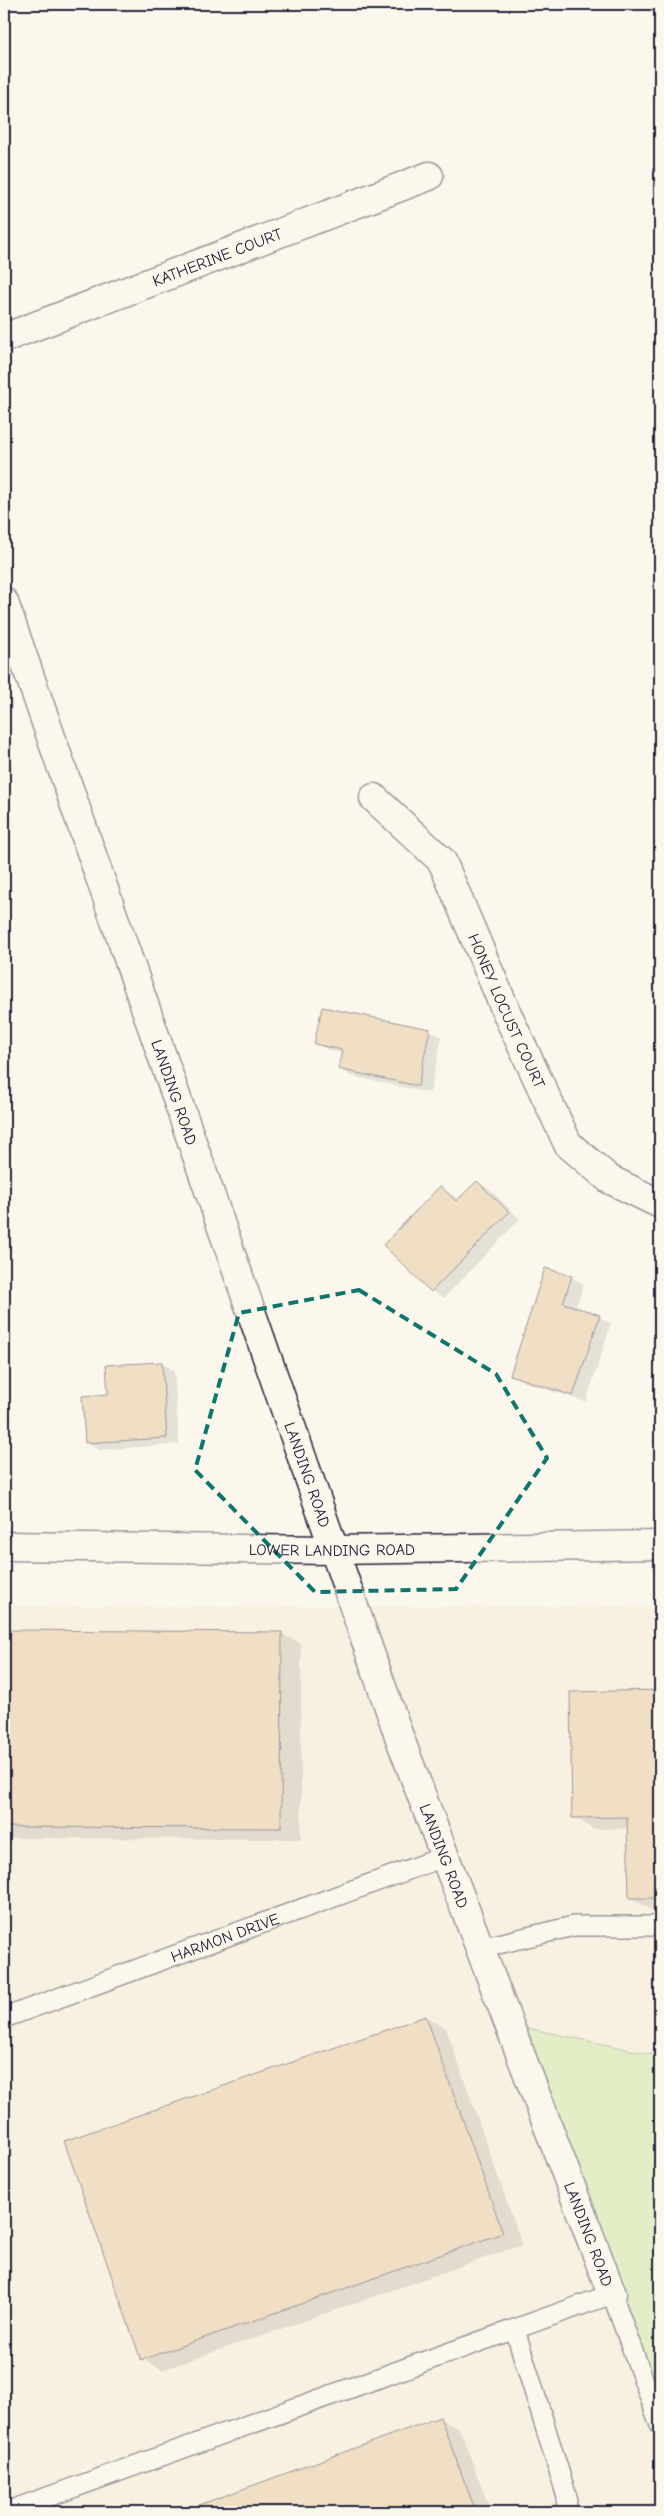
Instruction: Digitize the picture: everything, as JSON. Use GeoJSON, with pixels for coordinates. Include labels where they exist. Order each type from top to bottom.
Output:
{"type":"FeatureCollection","features":[{"type":"Feature","properties":{"kind":"street","name":"KATHERINE COURT"},"geometry":{"type":"LineString","coordinates":[[4,338],[429,176]]}},
{"type":"Feature","properties":{"kind":"street","name":"LANDING ROAD"},"geometry":{"type":"LineString","coordinates":[[4,602],[400,1739],[612,2294]]}},
{"type":"Feature","properties":{"kind":"street","name":"HONEY LOCUST COURT"},"geometry":{"type":"LineString","coordinates":[[374,798],[442,861],[509,1018],[568,1144],[609,1179],[660,1204]]}},
{"type":"Feature","properties":{"kind":"street","name":"LOWER LANDING ROAD"},"geometry":{"type":"LineString","coordinates":[[4,1546],[333,1550],[660,1545]]}},
{"type":"Feature","properties":{"kind":"lane","name":"HARMON DRIVE"},"geometry":{"type":"LineString","coordinates":[[4,2018],[446,1856]]}},
{"type":"Feature","properties":{"kind":"lane"},"geometry":{"type":"LineString","coordinates":[[481,1948],[574,1926],[660,1926]]}},
{"type":"Feature","properties":{"kind":"lane"},"geometry":{"type":"LineString","coordinates":[[6,2512],[612,2294]]}},
{"type":"Feature","properties":{"kind":"lane","name":"LANDING ROAD"},"geometry":{"type":"LineString","coordinates":[[612,2294],[660,2425]]}},
{"type":"Feature","properties":{"kind":"lane"},"geometry":{"type":"LineString","coordinates":[[516,2330],[567,2497],[566,2512]]}},
{"type":"Feature","properties":{"kind":"highlighted area"},"geometry":{"type":"Polygon","coordinates":[[[359,1290],[496,1374],[547,1458],[456,1589],[315,1592],[195,1470],[239,1313],[359,1290]]]}},
{"type":"Feature","properties":{"kind":"shaded area"},"geometry":{"type":"Polygon","coordinates":[[[4,1606],[660,1606],[660,2056],[527,2028],[660,2400],[660,2512],[4,2512],[4,1606]]]}},
{"type":"Feature","properties":{"kind":"green space"},"geometry":{"type":"Polygon","coordinates":[[[527,2028],[660,2056],[660,2400],[527,2028]]]}},
{"type":"Feature","properties":{"kind":"building"},"geometry":{"type":"Polygon","coordinates":[[[322,1007],[430,1029],[418,1086],[338,1069],[342,1050],[314,1044],[322,1007]]]}},
{"type":"Feature","properties":{"kind":"building"},"geometry":{"type":"Polygon","coordinates":[[[477,1181],[509,1212],[431,1292],[383,1245],[440,1186],[456,1201],[477,1181]]]}},
{"type":"Feature","properties":{"kind":"building"},"geometry":{"type":"Polygon","coordinates":[[[545,1268],[572,1276],[563,1303],[600,1315],[573,1396],[510,1375],[545,1268]]]}},
{"type":"Feature","properties":{"kind":"building"},"geometry":{"type":"Polygon","coordinates":[[[162,1362],[167,1438],[85,1443],[82,1396],[108,1394],[106,1365],[162,1362]]]}},
{"type":"Feature","properties":{"kind":"building"},"geometry":{"type":"Polygon","coordinates":[[[4,1630],[282,1632],[281,1828],[4,1827],[4,1630]]]}},
{"type":"Feature","properties":{"kind":"building"},"geometry":{"type":"Polygon","coordinates":[[[660,1690],[660,1898],[629,1898],[627,1817],[572,1818],[570,1692],[660,1690]]]}},
{"type":"Feature","properties":{"kind":"building"},"geometry":{"type":"Polygon","coordinates":[[[426,2016],[503,2233],[141,2360],[64,2141],[426,2016]]]}},
{"type":"Feature","properties":{"kind":"building"},"geometry":{"type":"Polygon","coordinates":[[[440,2417],[476,2512],[180,2512],[440,2417]]]}}]}
